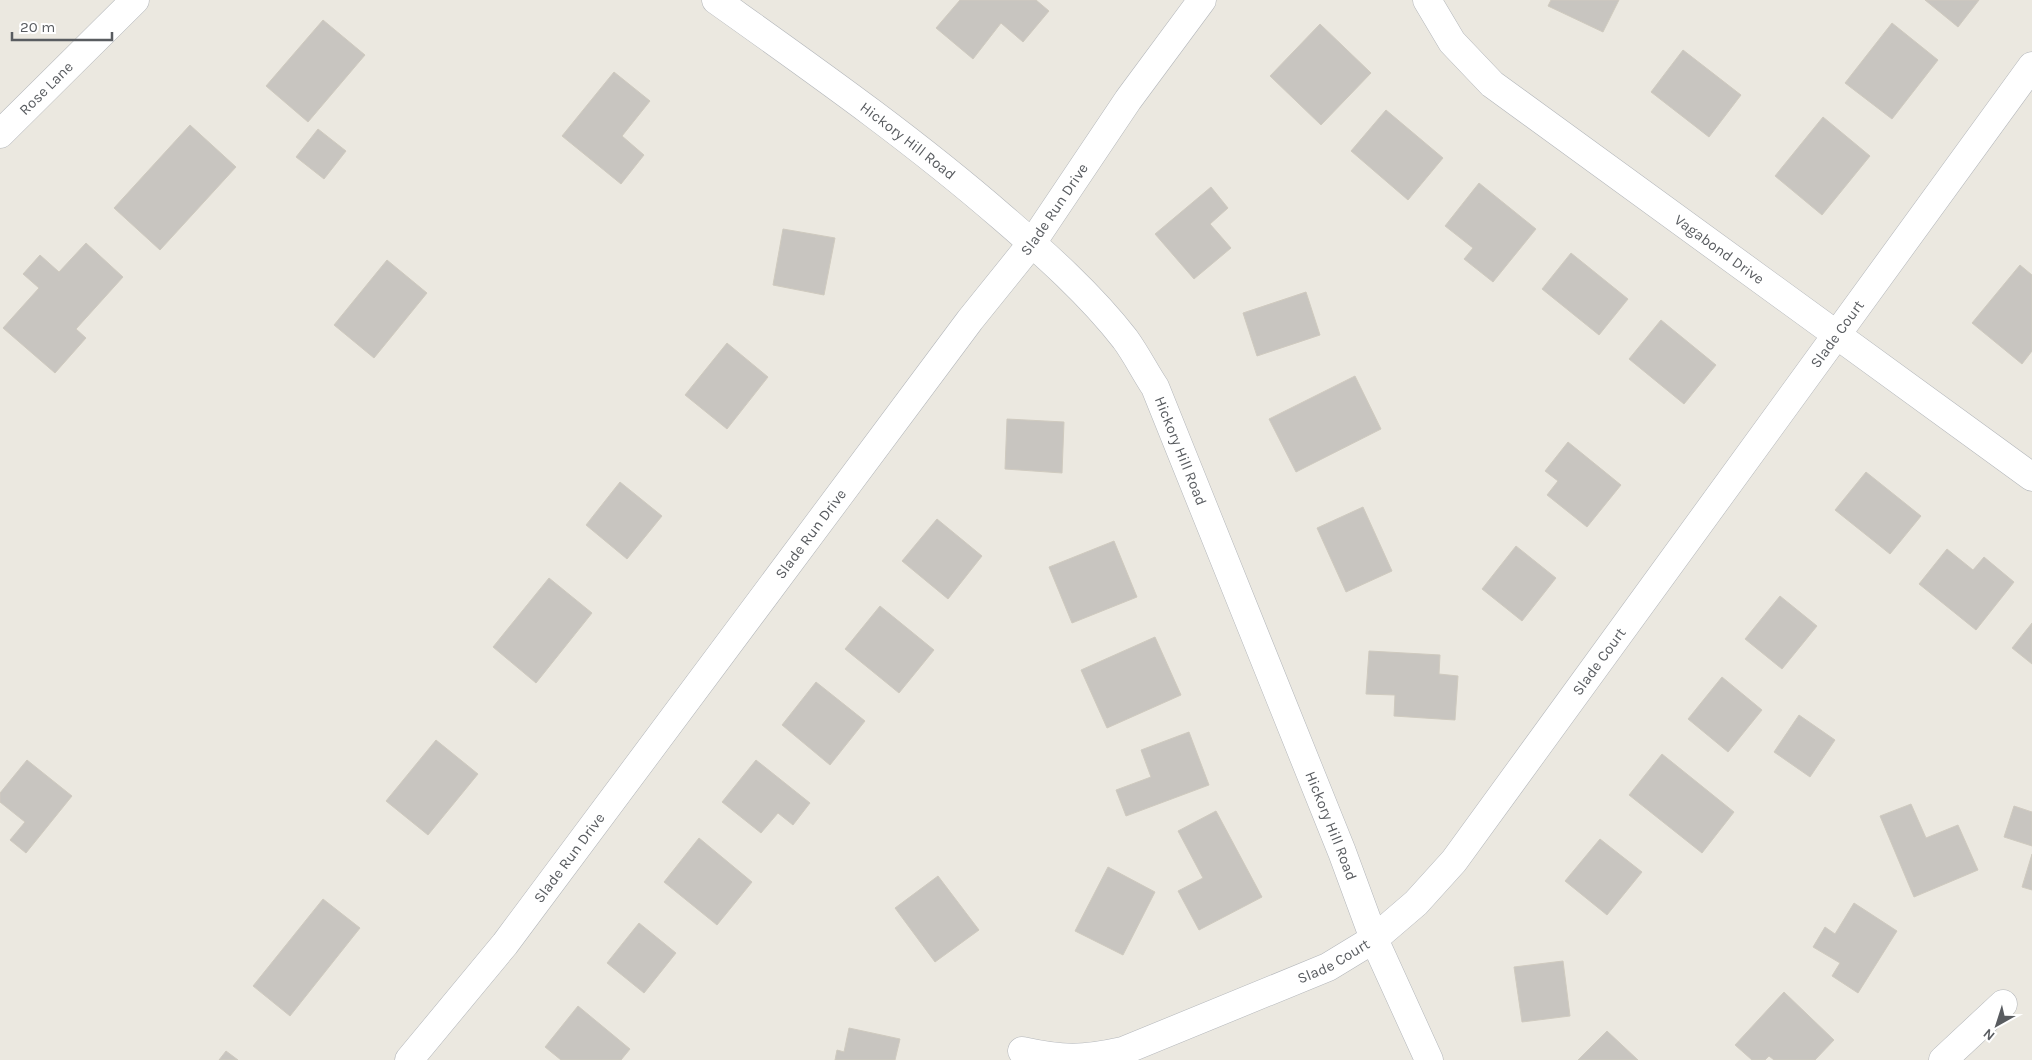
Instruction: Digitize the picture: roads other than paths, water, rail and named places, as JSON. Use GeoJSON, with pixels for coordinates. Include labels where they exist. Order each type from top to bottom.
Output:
{"type":"FeatureCollection","features":[{"type":"Feature","properties":{"kind":"street","name":"Rose Lane"},"geometry":{"type":"LineString","coordinates":[[0,134],[135,0]]}},
{"type":"Feature","properties":{"kind":"street","name":"Hickory Hill Road"},"geometry":{"type":"LineString","coordinates":[[716,0],[856,100],[952,173],[1032,243],[1103,313],[1126,341],[1155,388],[1342,852],[1374,939],[1429,1060]]}},
{"type":"Feature","properties":{"kind":"street","name":"Slade Run Drive"},"geometry":{"type":"LineString","coordinates":[[409,1060],[505,944],[970,320],[1032,243],[1128,100],[1202,0]]}},
{"type":"Feature","properties":{"kind":"street","name":"Vagabond Drive"},"geometry":{"type":"LineString","coordinates":[[1427,0],[1452,42],[1492,84],[1836,333],[1904,386],[2032,477]]}},
{"type":"Feature","properties":{"kind":"street","name":"Slade Court"},"geometry":{"type":"LineString","coordinates":[[1022,1052],[1056,1060],[1091,1060],[1123,1051],[1328,967],[1374,939],[1416,904],[1454,861],[1836,333],[2032,66]]}},
{"type":"Feature","properties":{"kind":"street"},"geometry":{"type":"LineString","coordinates":[[1943,1060],[2003,1004]]}}]}
